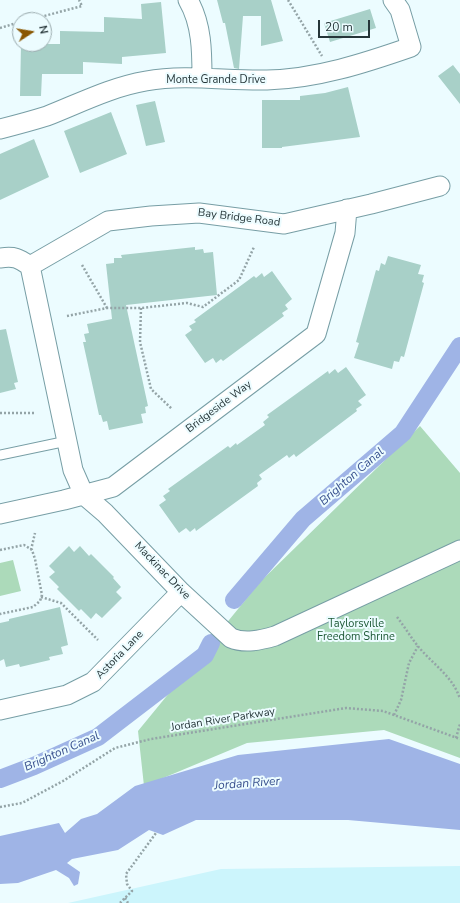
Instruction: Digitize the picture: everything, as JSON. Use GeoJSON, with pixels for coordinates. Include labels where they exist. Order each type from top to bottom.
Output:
{"type":"FeatureCollection","features":[{"type":"Feature","properties":{"kind":"street"},"geometry":{"type":"LineString","coordinates":[[188,0],[197,21],[201,37],[202,78]]}},
{"type":"Feature","properties":{"kind":"street","name":"Monte Grande Drive"},"geometry":{"type":"LineString","coordinates":[[0,129],[46,116],[105,92],[147,81],[170,78],[267,80],[293,79],[372,61],[411,47],[400,10],[393,0]]}},
{"type":"Feature","properties":{"kind":"street","name":"Bay Bridge Road"},"geometry":{"type":"LineString","coordinates":[[30,266],[108,221],[151,216],[199,213],[284,224],[440,186]]}},
{"type":"Feature","properties":{"kind":"street","name":"Bridgeside Way"},"geometry":{"type":"LineString","coordinates":[[0,514],[113,487],[316,334],[345,233],[347,209]]}},
{"type":"Feature","properties":{"kind":"street"},"geometry":{"type":"LineString","coordinates":[[0,258],[18,258],[30,266]]}},
{"type":"Feature","properties":{"kind":"street","name":"Mackinac Drive"},"geometry":{"type":"LineString","coordinates":[[30,266],[73,470],[84,495],[105,513],[181,592],[231,638],[238,641],[248,641],[275,636],[460,550]]}},
{"type":"Feature","properties":{"kind":"street","name":"Astoria Lane"},"geometry":{"type":"LineString","coordinates":[[0,710],[67,695],[93,682],[181,592]]}},
{"type":"Feature","properties":{"kind":"lane"},"geometry":{"type":"LineString","coordinates":[[0,455],[67,441]]}},
{"type":"Feature","properties":{"kind":"path"},"geometry":{"type":"LineString","coordinates":[[52,14],[82,6],[79,0]]}},
{"type":"Feature","properties":{"kind":"path"},"geometry":{"type":"LineString","coordinates":[[288,0],[330,71]]}},
{"type":"Feature","properties":{"kind":"path"},"geometry":{"type":"LineString","coordinates":[[0,28],[12,24]]}},
{"type":"Feature","properties":{"kind":"path"},"geometry":{"type":"LineString","coordinates":[[67,316],[107,308],[141,308],[187,303],[203,307],[239,280],[254,247]]}},
{"type":"Feature","properties":{"kind":"path"},"geometry":{"type":"LineString","coordinates":[[82,265],[107,308]]}},
{"type":"Feature","properties":{"kind":"path"},"geometry":{"type":"LineString","coordinates":[[141,308],[140,342],[150,389],[172,409]]}},
{"type":"Feature","properties":{"kind":"path"},"geometry":{"type":"LineString","coordinates":[[0,413],[35,413]]}},
{"type":"Feature","properties":{"kind":"path"},"geometry":{"type":"LineString","coordinates":[[31,550],[35,533]]}},
{"type":"Feature","properties":{"kind":"path"},"geometry":{"type":"LineString","coordinates":[[0,550],[19,546],[29,548],[35,558],[42,591],[41,597],[33,607],[0,614]]}},
{"type":"Feature","properties":{"kind":"path"},"geometry":{"type":"LineString","coordinates":[[41,597],[61,603],[98,640]]}},
{"type":"Feature","properties":{"kind":"path"},"geometry":{"type":"LineString","coordinates":[[398,617],[418,646],[453,684],[460,699]]}},
{"type":"Feature","properties":{"kind":"path"},"geometry":{"type":"LineString","coordinates":[[394,715],[401,700],[409,663],[418,646]]}},
{"type":"Feature","properties":{"kind":"path","name":"Jordan River Parkway"},"geometry":{"type":"LineString","coordinates":[[0,807],[22,803],[63,781],[115,748],[151,739],[346,708],[383,711],[460,739]]}},
{"type":"Feature","properties":{"kind":"path"},"geometry":{"type":"LineString","coordinates":[[456,738],[460,724]]}},
{"type":"Feature","properties":{"kind":"path"},"geometry":{"type":"LineString","coordinates":[[120,903],[132,891],[127,884],[126,874],[156,833]]}},
{"type":"Feature","properties":{"kind":"path"},"geometry":{"type":"LineString","coordinates":[[125,898],[128,903]]}},
{"type":"Feature","properties":{"kind":"shaded area"},"geometry":{"type":"Polygon","coordinates":[[[460,866],[460,903],[68,903],[221,869],[460,866]]]}},
{"type":"Feature","properties":{"kind":"green space","name":"Taylorsville Freedom Shrine"},"geometry":{"type":"Polygon","coordinates":[[[420,426],[460,473],[460,758],[384,730],[247,743],[144,786],[138,731],[261,581],[420,426]]]}},
{"type":"Feature","properties":{"kind":"green space"},"geometry":{"type":"Polygon","coordinates":[[[13,560],[21,591],[0,596],[0,563],[13,560]]]}},
{"type":"Feature","properties":{"kind":"water","name":"Jordan River"},"geometry":{"type":"Polygon","coordinates":[[[389,739],[460,764],[460,830],[348,820],[196,820],[163,835],[149,830],[118,850],[72,859],[67,863],[80,872],[78,884],[74,886],[69,878],[56,870],[18,883],[0,884],[0,836],[59,823],[65,833],[81,819],[97,814],[135,786],[238,755],[389,739]]]}},
{"type":"Feature","properties":{"kind":"building"},"geometry":{"type":"Polygon","coordinates":[[[217,0],[271,0],[283,41],[261,46],[261,16],[243,16],[239,69],[234,68],[225,23],[223,23],[217,0]]]}},
{"type":"Feature","properties":{"kind":"building"},"geometry":{"type":"Polygon","coordinates":[[[161,2],[166,53],[122,57],[122,64],[83,62],[83,74],[42,74],[41,96],[20,96],[21,52],[52,52],[52,44],[60,44],[60,31],[104,32],[104,17],[142,19],[141,4],[161,2]]]}},
{"type":"Feature","properties":{"kind":"building"},"geometry":{"type":"Polygon","coordinates":[[[370,9],[376,28],[330,42],[324,23],[370,9]]]}},
{"type":"Feature","properties":{"kind":"building"},"geometry":{"type":"Polygon","coordinates":[[[453,65],[460,74],[460,104],[438,76],[453,65]]]}},
{"type":"Feature","properties":{"kind":"building"},"geometry":{"type":"Polygon","coordinates":[[[348,87],[360,137],[282,148],[262,148],[262,100],[300,100],[300,96],[325,93],[348,87]]]}},
{"type":"Feature","properties":{"kind":"building"},"geometry":{"type":"Polygon","coordinates":[[[155,101],[165,142],[146,146],[136,105],[155,101]]]}},
{"type":"Feature","properties":{"kind":"building"},"geometry":{"type":"Polygon","coordinates":[[[111,112],[127,154],[80,173],[64,131],[111,112]]]}},
{"type":"Feature","properties":{"kind":"building"},"geometry":{"type":"Polygon","coordinates":[[[34,139],[49,177],[0,200],[0,154],[34,139]]]}},
{"type":"Feature","properties":{"kind":"building"},"geometry":{"type":"Polygon","coordinates":[[[195,247],[195,250],[203,249],[204,253],[213,252],[217,295],[126,305],[148,406],[145,407],[146,413],[141,414],[143,423],[109,430],[107,421],[103,422],[101,415],[99,415],[83,342],[86,342],[84,334],[89,333],[87,324],[112,319],[106,264],[114,263],[114,258],[122,258],[121,255],[195,247]]]}},
{"type":"Feature","properties":{"kind":"building"},"geometry":{"type":"Polygon","coordinates":[[[388,256],[421,265],[418,274],[424,275],[422,282],[424,283],[404,357],[401,356],[399,362],[394,361],[392,369],[354,358],[359,343],[356,342],[376,270],[379,271],[381,263],[385,265],[388,256]]]}},
{"type":"Feature","properties":{"kind":"building"},"geometry":{"type":"Polygon","coordinates":[[[272,271],[292,299],[285,305],[288,309],[282,313],[284,316],[223,361],[221,359],[216,363],[213,358],[205,363],[185,335],[192,330],[189,326],[196,322],[194,320],[254,276],[256,278],[262,273],[264,277],[272,271]]]}},
{"type":"Feature","properties":{"kind":"building"},"geometry":{"type":"Polygon","coordinates":[[[6,329],[18,382],[14,383],[16,389],[0,393],[0,330],[6,329]]]}},
{"type":"Feature","properties":{"kind":"building"},"geometry":{"type":"Polygon","coordinates":[[[346,367],[366,395],[358,401],[362,405],[356,409],[357,411],[296,457],[294,454],[289,458],[287,455],[259,475],[262,479],[257,483],[258,486],[196,531],[195,528],[190,532],[186,528],[179,533],[159,505],[166,500],[163,496],[170,491],[168,489],[228,446],[230,448],[236,443],[237,445],[265,425],[263,422],[269,417],[267,415],[328,371],[329,374],[335,369],[338,373],[346,367]]]}},
{"type":"Feature","properties":{"kind":"building"},"geometry":{"type":"Polygon","coordinates":[[[69,546],[74,552],[80,546],[89,556],[91,554],[114,577],[113,578],[121,587],[116,592],[122,598],[102,618],[96,613],[91,619],[81,609],[79,611],[57,589],[59,587],[49,577],[55,572],[49,566],[69,546]]]}},
{"type":"Feature","properties":{"kind":"building"},"geometry":{"type":"Polygon","coordinates":[[[60,607],[68,645],[61,647],[63,654],[49,657],[50,660],[20,667],[19,664],[6,667],[4,659],[0,661],[0,623],[9,621],[9,619],[60,607]]]}},
{"type":"Feature","properties":{"kind":"waterway","name":"Brighton Canal"},"geometry":{"type":"LineString","coordinates":[[234,600],[303,519],[403,433],[460,346]]}},
{"type":"Feature","properties":{"kind":"waterway","name":"Brighton Canal"},"geometry":{"type":"LineString","coordinates":[[0,779],[34,766],[98,737],[205,655],[211,643]]}}]}
